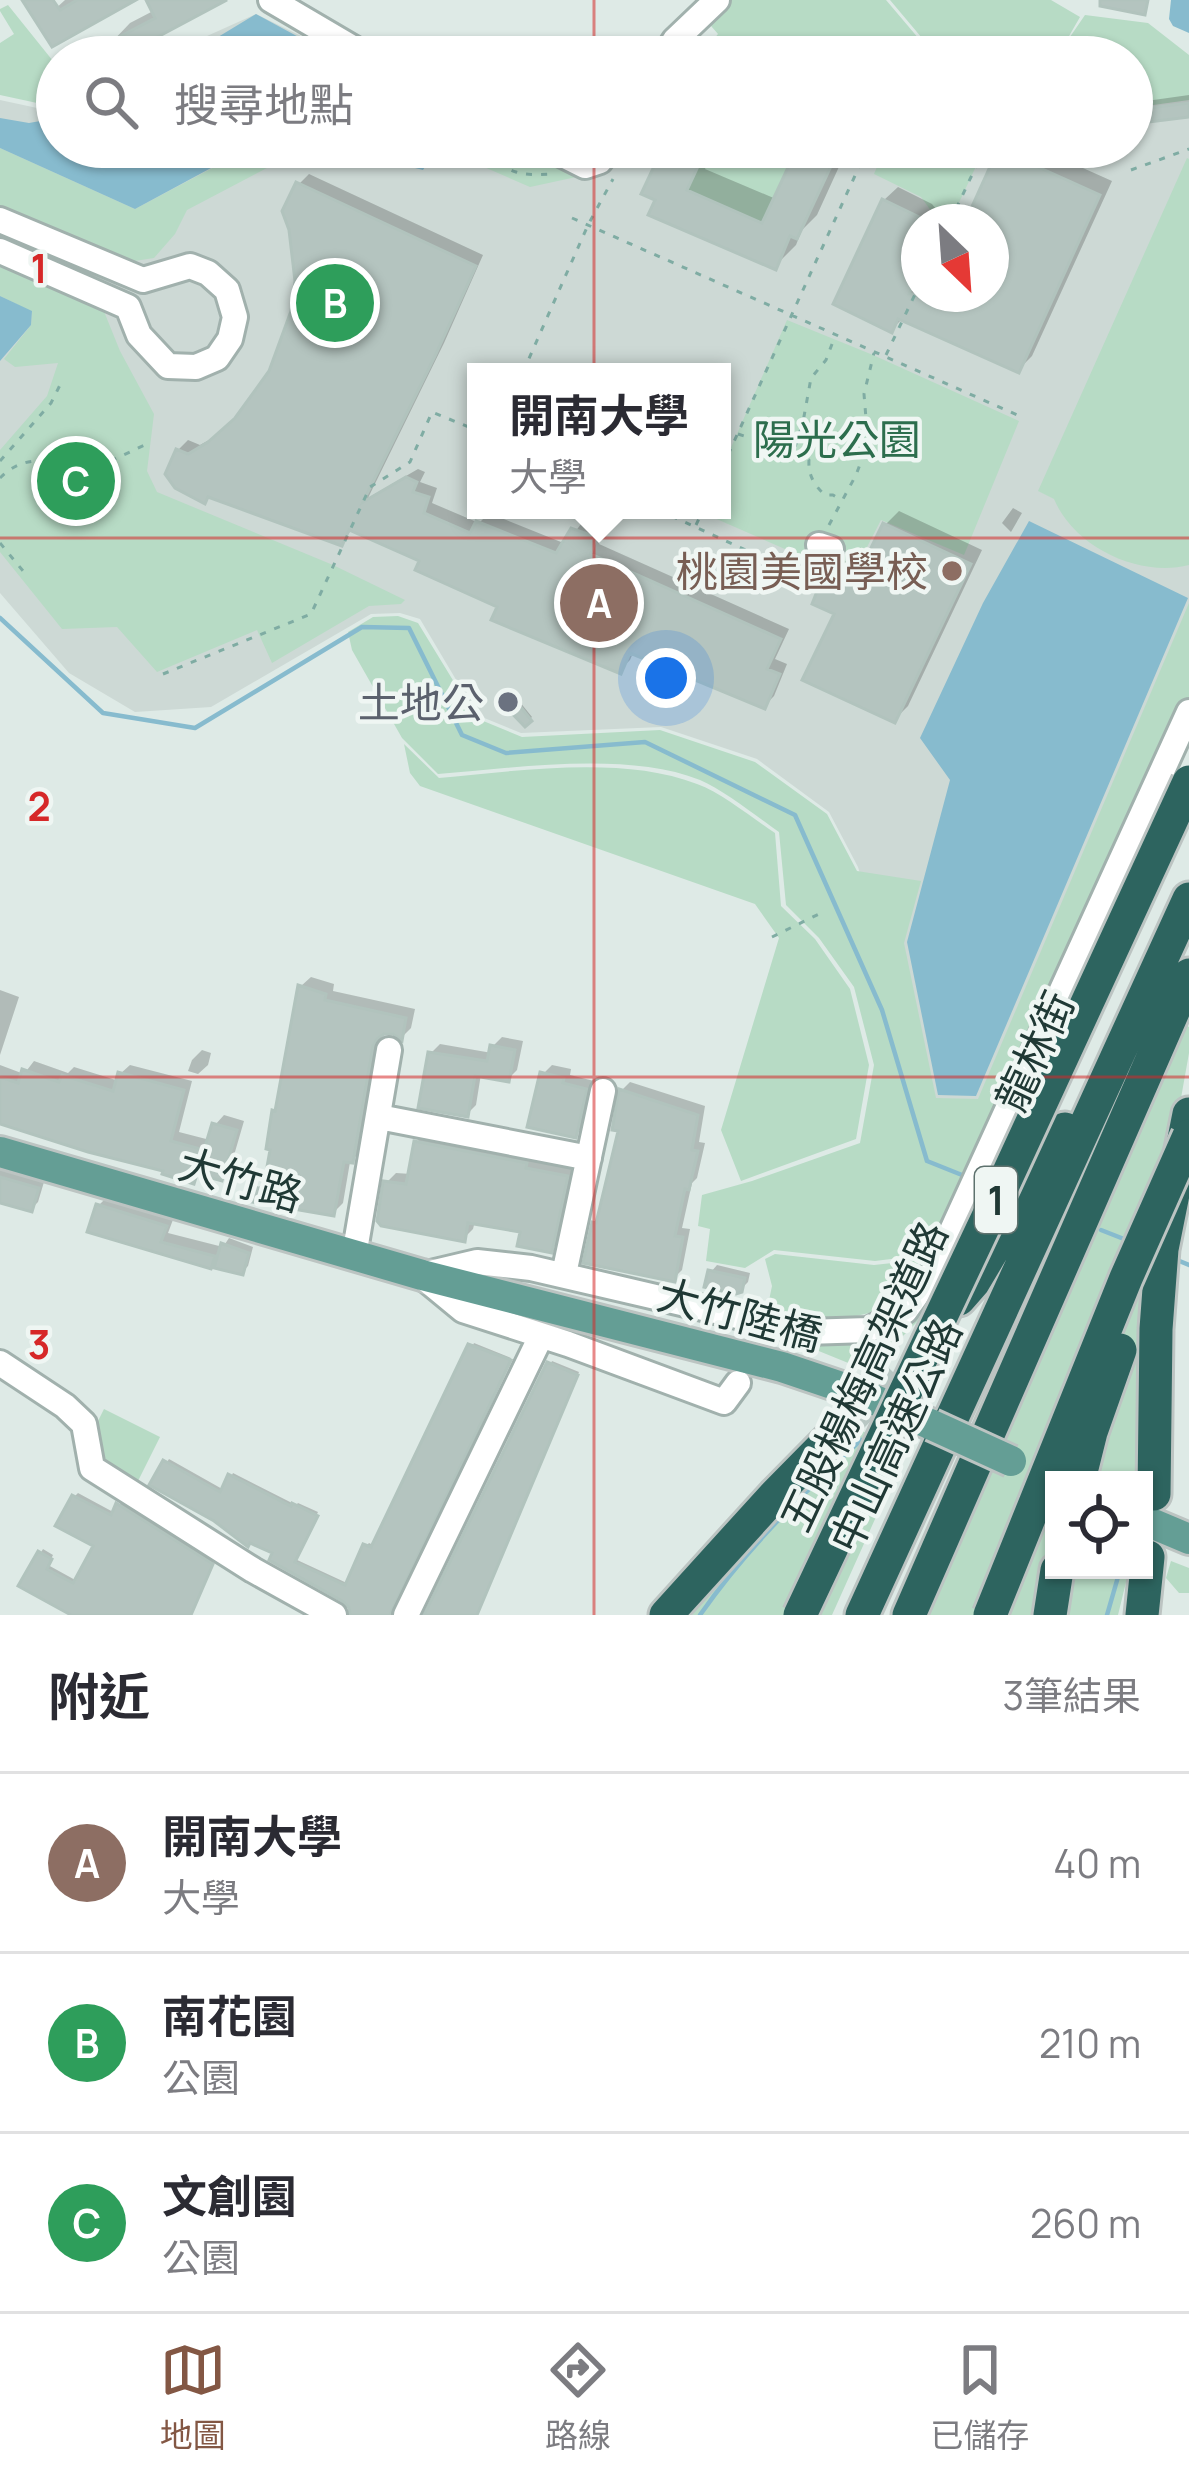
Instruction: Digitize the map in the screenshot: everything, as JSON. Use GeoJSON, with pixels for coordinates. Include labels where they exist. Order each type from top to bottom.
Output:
{"type":"FeatureCollection","features":[{"type":"Feature","properties":{"kind":"highway","name":"五股楊梅高架道路"},"geometry":{"type":"LineString","coordinates":[[800,1615],[1189,782]]}},
{"type":"Feature","properties":{"kind":"highway","name":"中山高速公路"},"geometry":{"type":"LineString","coordinates":[[862,1615],[1189,899]]}},
{"type":"Feature","properties":{"kind":"highway","name":"中山高速公路"},"geometry":{"type":"LineString","coordinates":[[909,1615],[1189,975]]}},
{"type":"Feature","properties":{"kind":"highway"},"geometry":{"type":"LineString","coordinates":[[895,1373],[973,1283],[1152,983]]}},
{"type":"Feature","properties":{"kind":"highway"},"geometry":{"type":"LineString","coordinates":[[1150,1471],[1162,1249],[1189,1114]]}},
{"type":"Feature","properties":{"kind":"highway"},"geometry":{"type":"LineString","coordinates":[[990,1615],[1126,1278],[1189,1136]]}},
{"type":"Feature","properties":{"kind":"highway"},"geometry":{"type":"LineString","coordinates":[[1081,1471],[1189,1153]]}},
{"type":"Feature","properties":{"kind":"highway"},"geometry":{"type":"LineString","coordinates":[[671,1615],[712,1563],[842,1427]]}},
{"type":"Feature","properties":{"kind":"highway"},"geometry":{"type":"LineString","coordinates":[[1050,1615],[1056,1579]]}},
{"type":"Feature","properties":{"kind":"main road","name":"大竹路"},"geometry":{"type":"LineString","coordinates":[[0,1152],[459,1285]]}},
{"type":"Feature","properties":{"kind":"main road","name":"大竹陸橋"},"geometry":{"type":"LineString","coordinates":[[459,1285],[782,1367],[859,1393],[1045,1475]]}},
{"type":"Feature","properties":{"kind":"main road"},"geometry":{"type":"LineString","coordinates":[[1153,1510],[1189,1539]]}},
{"type":"Feature","properties":{"kind":"street"},"geometry":{"type":"LineString","coordinates":[[271,0],[332,36]]}},
{"type":"Feature","properties":{"kind":"street"},"geometry":{"type":"LineString","coordinates":[[679,36],[716,0]]}},
{"type":"Feature","properties":{"kind":"street"},"geometry":{"type":"LineString","coordinates":[[0,220],[143,280],[190,266],[208,273],[227,290],[235,317],[230,339],[217,358],[196,367],[168,366],[139,335],[128,307],[0,250]]}},
{"type":"Feature","properties":{"kind":"street","name":"龍林街"},"geometry":{"type":"LineString","coordinates":[[422,1276],[476,1262],[564,1274],[756,1327],[806,1332],[868,1330],[905,1310],[933,1272],[1189,712]]}},
{"type":"Feature","properties":{"kind":"street"},"geometry":{"type":"LineString","coordinates":[[354,1256],[389,1050]]}},
{"type":"Feature","properties":{"kind":"street"},"geometry":{"type":"LineString","coordinates":[[564,1274],[603,1091]]}},
{"type":"Feature","properties":{"kind":"street"},"geometry":{"type":"LineString","coordinates":[[379,1118],[589,1158]]}},
{"type":"Feature","properties":{"kind":"street"},"geometry":{"type":"LineString","coordinates":[[422,1276],[463,1310],[731,1392]]}},
{"type":"Feature","properties":{"kind":"street"},"geometry":{"type":"LineString","coordinates":[[406,1615],[541,1336]]}},
{"type":"Feature","properties":{"kind":"street"},"geometry":{"type":"LineString","coordinates":[[0,1363],[84,1424],[92,1468],[334,1615]]}},
{"type":"Feature","properties":{"kind":"path"},"geometry":{"type":"LineString","coordinates":[[1153,162],[1189,149]]}},
{"type":"Feature","properties":{"kind":"path"},"geometry":{"type":"LineString","coordinates":[[507,168],[567,175]]}},
{"type":"Feature","properties":{"kind":"path"},"geometry":{"type":"LineString","coordinates":[[731,449],[858,168]]}},
{"type":"Feature","properties":{"kind":"path"},"geometry":{"type":"LineString","coordinates":[[958,204],[975,168]]}},
{"type":"Feature","properties":{"kind":"path"},"geometry":{"type":"LineString","coordinates":[[1131,170],[1137,168]]}},
{"type":"Feature","properties":{"kind":"path"},"geometry":{"type":"LineString","coordinates":[[527,363],[613,179]]}},
{"type":"Feature","properties":{"kind":"path"},"geometry":{"type":"LineString","coordinates":[[572,218],[1024,418]]}},
{"type":"Feature","properties":{"kind":"path"},"geometry":{"type":"LineString","coordinates":[[885,357],[907,312]]}},
{"type":"Feature","properties":{"kind":"path"},"geometry":{"type":"LineString","coordinates":[[793,453],[811,378],[836,335]]}},
{"type":"Feature","properties":{"kind":"path"},"geometry":{"type":"LineString","coordinates":[[805,576],[825,547],[864,458],[868,443],[864,394],[875,352]]}},
{"type":"Feature","properties":{"kind":"path"},"geometry":{"type":"LineString","coordinates":[[0,464],[51,404],[63,379]]}},
{"type":"Feature","properties":{"kind":"path"},"geometry":{"type":"LineString","coordinates":[[163,674],[311,614],[370,487],[410,462],[432,412],[467,426]]}},
{"type":"Feature","properties":{"kind":"path"},"geometry":{"type":"LineString","coordinates":[[738,434],[757,440]]}},
{"type":"Feature","properties":{"kind":"path"},"geometry":{"type":"LineString","coordinates":[[0,464],[38,459],[86,473],[149,443]]}},
{"type":"Feature","properties":{"kind":"path"},"geometry":{"type":"LineString","coordinates":[[771,446],[808,460],[814,485],[843,501]]}},
{"type":"Feature","properties":{"kind":"path"},"geometry":{"type":"LineString","coordinates":[[38,459],[40,478]]}},
{"type":"Feature","properties":{"kind":"path"},"geometry":{"type":"LineString","coordinates":[[0,478],[11,466]]}},
{"type":"Feature","properties":{"kind":"path"},"geometry":{"type":"LineString","coordinates":[[679,519],[820,584]]}},
{"type":"Feature","properties":{"kind":"path"},"geometry":{"type":"LineString","coordinates":[[695,526],[698,519]]}},
{"type":"Feature","properties":{"kind":"path"},"geometry":{"type":"LineString","coordinates":[[0,543],[28,577]]}},
{"type":"Feature","properties":{"kind":"path"},"geometry":{"type":"LineString","coordinates":[[772,937],[821,913]]}},
{"type":"Feature","properties":{"kind":"shaded area"},"geometry":{"type":"Polygon","coordinates":[[[256,14],[301,36],[207,36],[256,14]]]}},
{"type":"Feature","properties":{"kind":"shaded area"},"geometry":{"type":"Polygon","coordinates":[[[0,100],[36,108],[36,168],[564,168],[581,176],[604,174],[608,168],[1153,168],[1153,108],[1189,104],[1189,640],[980,1105],[931,1105],[858,867],[829,812],[757,759],[661,727],[521,733],[477,715],[420,619],[400,613],[371,614],[211,707],[135,712],[69,673],[0,593],[0,100]]]}},
{"type":"Feature","properties":{"kind":"green space"},"geometry":{"type":"Polygon","coordinates":[[[728,0],[886,0],[917,36],[716,36],[705,19],[728,0]]]}},
{"type":"Feature","properties":{"kind":"green space"},"geometry":{"type":"Polygon","coordinates":[[[890,0],[1051,0],[1080,17],[1069,36],[920,36],[890,0]]]}},
{"type":"Feature","properties":{"kind":"green space"},"geometry":{"type":"Polygon","coordinates":[[[8,5],[36,40],[36,103],[0,95],[0,43],[14,34],[0,9],[8,5]]]}},
{"type":"Feature","properties":{"kind":"green space"},"geometry":{"type":"Polygon","coordinates":[[[1085,15],[1148,23],[1189,55],[1189,100],[1153,105],[1153,36],[1071,36],[1085,15]]]}},
{"type":"Feature","properties":{"kind":"green space"},"geometry":{"type":"Polygon","coordinates":[[[0,148],[36,168],[135,209],[212,168],[267,168],[187,210],[175,234],[154,258],[128,262],[0,208],[0,148]]]}},
{"type":"Feature","properties":{"kind":"green space"},"geometry":{"type":"Polygon","coordinates":[[[1187,158],[1189,565],[1150,567],[1092,544],[1063,516],[1054,499],[1038,491],[1187,158]]]}},
{"type":"Feature","properties":{"kind":"green space"},"geometry":{"type":"Polygon","coordinates":[[[486,168],[564,168],[581,176],[530,187],[486,168]]]}},
{"type":"Feature","properties":{"kind":"green space"},"geometry":{"type":"Polygon","coordinates":[[[697,168],[788,168],[762,223],[687,190],[697,168]]]}},
{"type":"Feature","properties":{"kind":"green space"},"geometry":{"type":"Polygon","coordinates":[[[876,168],[975,168],[958,204],[926,204],[874,174],[876,168]]]}},
{"type":"Feature","properties":{"kind":"green space"},"geometry":{"type":"Polygon","coordinates":[[[0,257],[101,304],[154,414],[147,471],[157,492],[405,600],[369,606],[272,663],[257,630],[157,672],[117,627],[62,629],[0,552],[0,450],[47,396],[58,363],[15,367],[4,359],[31,325],[32,312],[0,296],[0,257]]]}},
{"type":"Feature","properties":{"kind":"green space","name":"陽光公園"},"geometry":{"type":"Polygon","coordinates":[[[787,320],[1019,421],[964,555],[881,520],[851,578],[717,519],[731,519],[731,448],[787,320]]]}},
{"type":"Feature","properties":{"kind":"green space"},"geometry":{"type":"Polygon","coordinates":[[[1189,603],[1189,741],[990,1169],[963,1194],[923,1255],[875,1261],[774,1250],[745,1268],[706,1261],[710,1229],[698,1226],[702,1195],[860,1143],[874,1065],[854,987],[819,938],[786,905],[779,832],[709,784],[671,771],[571,764],[438,774],[402,738],[352,650],[348,632],[373,617],[398,616],[418,623],[476,718],[522,737],[660,730],[755,762],[827,814],[857,871],[921,881],[904,943],[936,1098],[978,1099],[1189,603]]]}},
{"type":"Feature","properties":{"kind":"green space"},"geometry":{"type":"Polygon","coordinates":[[[404,744],[439,778],[570,768],[668,775],[716,793],[775,833],[781,906],[815,939],[850,989],[869,1065],[856,1139],[741,1181],[721,1130],[779,938],[755,904],[420,786],[410,773],[404,744]]]}},
{"type":"Feature","properties":{"kind":"green space"},"geometry":{"type":"Polygon","coordinates":[[[1180,1021],[1189,1027],[1189,1053],[1175,1132],[1145,1471],[1045,1471],[1045,1579],[1127,1579],[1118,1615],[919,1615],[1180,1021]]]}},
{"type":"Feature","properties":{"kind":"green space"},"geometry":{"type":"Polygon","coordinates":[[[979,1249],[868,1371],[762,1328],[856,1325],[888,1314],[979,1249]]]}},
{"type":"Feature","properties":{"kind":"green space"},"geometry":{"type":"Polygon","coordinates":[[[775,1254],[874,1265],[920,1260],[902,1290],[886,1305],[855,1316],[818,1317],[767,1310],[772,1286],[765,1259],[775,1254]]]}},
{"type":"Feature","properties":{"kind":"green space"},"geometry":{"type":"Polygon","coordinates":[[[104,1409],[160,1437],[136,1485],[94,1460],[91,1435],[104,1409]]]}},
{"type":"Feature","properties":{"kind":"green space"},"geometry":{"type":"Polygon","coordinates":[[[862,1431],[906,1450],[832,1615],[692,1615],[751,1542],[862,1431]]]}},
{"type":"Feature","properties":{"kind":"green space"},"geometry":{"type":"Polygon","coordinates":[[[1171,1561],[1189,1568],[1189,1593],[1179,1593],[1166,1578],[1171,1561]]]}},
{"type":"Feature","properties":{"kind":"water"},"geometry":{"type":"Polygon","coordinates":[[[1171,0],[1189,0],[1189,33],[1169,19],[1171,0]]]}},
{"type":"Feature","properties":{"kind":"water"},"geometry":{"type":"Polygon","coordinates":[[[256,14],[297,36],[220,36],[256,14]]]}},
{"type":"Feature","properties":{"kind":"water"},"geometry":{"type":"Polygon","coordinates":[[[0,118],[36,122],[36,164],[0,148],[0,118]]]}},
{"type":"Feature","properties":{"kind":"water"},"geometry":{"type":"Polygon","coordinates":[[[44,168],[211,168],[135,209],[44,168]]]}},
{"type":"Feature","properties":{"kind":"water"},"geometry":{"type":"Polygon","coordinates":[[[0,296],[32,311],[31,325],[0,361],[0,296]]]}},
{"type":"Feature","properties":{"kind":"water"},"geometry":{"type":"Polygon","coordinates":[[[1029,521],[1188,598],[976,1096],[938,1095],[907,942],[950,780],[920,738],[983,603],[1029,521]]]}},
{"type":"Feature","properties":{"kind":"building"},"geometry":{"type":"Polygon","coordinates":[[[22,0],[53,0],[60,10],[77,0],[136,0],[72,36],[45,36],[22,0]]]}},
{"type":"Feature","properties":{"kind":"building"},"geometry":{"type":"Polygon","coordinates":[[[146,0],[227,0],[159,36],[121,36],[155,18],[146,0]]]}},
{"type":"Feature","properties":{"kind":"building"},"geometry":{"type":"Polygon","coordinates":[[[1100,0],[1148,0],[1145,15],[1100,6],[1100,0]]]}},
{"type":"Feature","properties":{"kind":"building"},"geometry":{"type":"Polygon","coordinates":[[[1189,103],[1189,117],[1153,121],[1153,107],[1189,103]]]}},
{"type":"Feature","properties":{"kind":"building"},"geometry":{"type":"Polygon","coordinates":[[[653,168],[697,168],[687,190],[762,223],[788,168],[830,168],[797,239],[790,236],[776,270],[648,215],[655,200],[641,194],[653,168]]]}},
{"type":"Feature","properties":{"kind":"building"},"geometry":{"type":"Polygon","coordinates":[[[989,168],[1040,168],[1100,195],[1019,373],[898,319],[892,333],[833,304],[882,199],[901,208],[901,312],[1009,312],[1009,204],[973,204],[989,168]]]}},
{"type":"Feature","properties":{"kind":"building"},"geometry":{"type":"Polygon","coordinates":[[[296,182],[476,266],[363,502],[406,477],[417,482],[413,492],[429,497],[424,513],[470,533],[476,521],[556,553],[571,528],[596,537],[591,554],[781,639],[767,669],[780,674],[765,709],[630,653],[621,674],[491,620],[497,607],[415,570],[419,561],[349,530],[342,546],[208,497],[205,504],[175,488],[165,474],[176,449],[188,454],[208,442],[235,418],[269,371],[291,311],[295,281],[282,211],[296,182]]]}},
{"type":"Feature","properties":{"kind":"building"},"geometry":{"type":"Polygon","coordinates":[[[883,523],[971,564],[895,723],[802,680],[834,614],[812,604],[825,571],[854,583],[883,523]]]}},
{"type":"Feature","properties":{"kind":"building"},"geometry":{"type":"Polygon","coordinates":[[[508,691],[532,721],[525,727],[498,699],[508,691]]]}},
{"type":"Feature","properties":{"kind":"building"},"geometry":{"type":"Polygon","coordinates":[[[298,985],[326,994],[325,1000],[406,1018],[402,1041],[384,1034],[373,1046],[353,1163],[344,1162],[334,1216],[252,1202],[254,1187],[263,1189],[272,1110],[298,985]]]}},
{"type":"Feature","properties":{"kind":"building"},"geometry":{"type":"Polygon","coordinates":[[[490,1045],[515,1050],[509,1082],[475,1076],[468,1117],[418,1108],[428,1052],[487,1061],[490,1045]]]}},
{"type":"Feature","properties":{"kind":"building"},"geometry":{"type":"Polygon","coordinates":[[[22,1069],[59,1082],[62,1075],[113,1091],[118,1072],[184,1090],[171,1141],[204,1150],[212,1123],[237,1130],[222,1181],[197,1174],[194,1184],[0,1124],[0,1077],[18,1083],[22,1069]]]}},
{"type":"Feature","properties":{"kind":"building"},"geometry":{"type":"Polygon","coordinates":[[[540,1072],[587,1089],[576,1138],[527,1127],[540,1072]]]}},
{"type":"Feature","properties":{"kind":"building"},"geometry":{"type":"Polygon","coordinates":[[[619,1089],[698,1115],[692,1150],[698,1151],[675,1236],[683,1237],[675,1282],[583,1263],[618,1131],[612,1130],[619,1089]]]}},
{"type":"Feature","properties":{"kind":"building"},"geometry":{"type":"Polygon","coordinates":[[[414,1141],[568,1176],[552,1253],[517,1246],[520,1232],[468,1223],[465,1242],[381,1226],[377,1221],[383,1181],[406,1184],[414,1141]]]}},
{"type":"Feature","properties":{"kind":"building"},"geometry":{"type":"Polygon","coordinates":[[[0,1177],[39,1188],[32,1212],[0,1203],[0,1177]]]}},
{"type":"Feature","properties":{"kind":"building"},"geometry":{"type":"Polygon","coordinates":[[[96,1204],[167,1226],[161,1242],[215,1256],[211,1269],[87,1232],[96,1204]]]}},
{"type":"Feature","properties":{"kind":"building"},"geometry":{"type":"Polygon","coordinates":[[[221,1243],[249,1253],[243,1275],[214,1268],[221,1243]]]}},
{"type":"Feature","properties":{"kind":"building"},"geometry":{"type":"Polygon","coordinates":[[[708,1270],[745,1278],[742,1292],[704,1287],[708,1270]]]}},
{"type":"Feature","properties":{"kind":"building"},"geometry":{"type":"Polygon","coordinates":[[[468,1344],[511,1360],[390,1615],[350,1615],[342,1601],[269,1560],[272,1553],[250,1543],[248,1547],[214,1521],[149,1485],[163,1460],[220,1492],[228,1474],[318,1516],[295,1562],[345,1585],[363,1544],[371,1547],[468,1344]]]}},
{"type":"Feature","properties":{"kind":"building"},"geometry":{"type":"Polygon","coordinates":[[[547,1362],[578,1375],[477,1615],[424,1615],[547,1362]]]}},
{"type":"Feature","properties":{"kind":"building"},"geometry":{"type":"Polygon","coordinates":[[[72,1495],[111,1515],[116,1503],[213,1564],[191,1615],[71,1615],[18,1586],[38,1551],[52,1559],[47,1569],[73,1583],[93,1546],[55,1526],[72,1495]]]}},
{"type":"Feature","properties":{"kind":"waterway"},"geometry":{"type":"LineString","coordinates":[[0,618],[103,713],[195,728],[362,627],[409,628],[462,735],[506,753],[645,742],[795,815],[882,1010],[927,1161],[967,1177]]}},
{"type":"Feature","properties":{"kind":"waterway"},"geometry":{"type":"LineString","coordinates":[[1101,1230],[1129,1241]]}},
{"type":"Feature","properties":{"kind":"waterway"},"geometry":{"type":"LineString","coordinates":[[1172,1258],[1189,1265]]}},
{"type":"Feature","properties":{"kind":"waterway"},"geometry":{"type":"LineString","coordinates":[[700,1615],[776,1523],[861,1440]]}},
{"type":"Feature","properties":{"kind":"waterway"},"geometry":{"type":"LineString","coordinates":[[1107,1615],[1117,1579]]}},
{"type":"Feature","properties":{"kind":"tunnel"},"geometry":{"type":"LineString","coordinates":[[842,1427],[894,1373]]}},
{"type":"Feature","properties":{"kind":"place","name":"南花園"},"geometry":{"type":"Point","coordinates":[335,303]}},
{"type":"Feature","properties":{"kind":"place","name":"文創園"},"geometry":{"type":"Point","coordinates":[76,481]}},
{"type":"Feature","properties":{"kind":"place","name":"桃園美國學校"},"geometry":{"type":"Point","coordinates":[952,571]}},
{"type":"Feature","properties":{"kind":"place","name":"開南大學"},"geometry":{"type":"Point","coordinates":[599,603]}},
{"type":"Feature","properties":{"kind":"place","name":"土地公"},"geometry":{"type":"Point","coordinates":[508,702]}}]}
